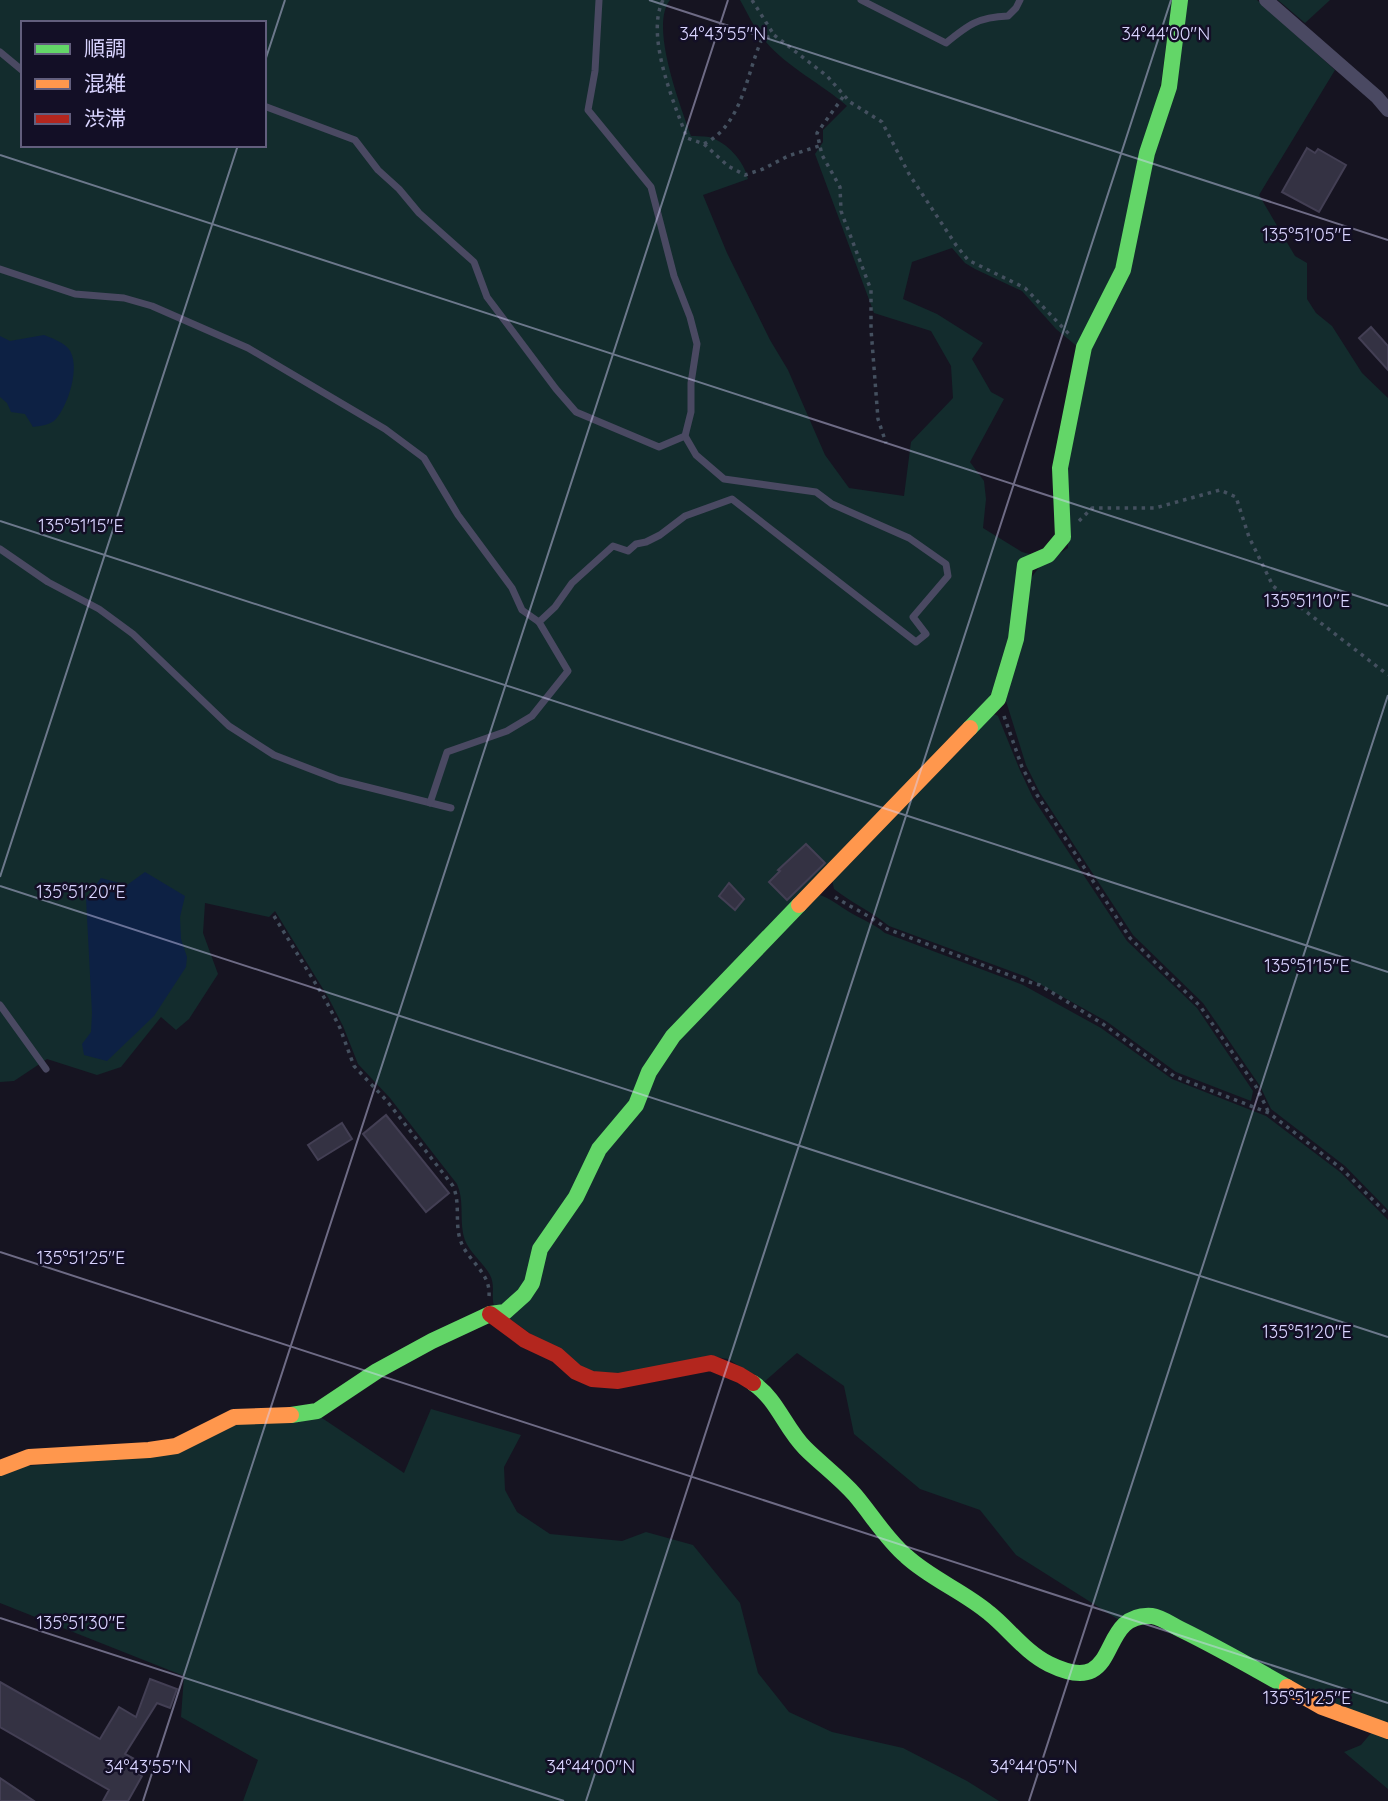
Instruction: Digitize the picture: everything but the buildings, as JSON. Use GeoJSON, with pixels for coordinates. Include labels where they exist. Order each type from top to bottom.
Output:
{"type":"FeatureCollection","features":[{"type":"Feature","properties":{"kind":"street"},"geometry":{"type":"LineString","coordinates":[[0,1468],[29,1457],[176,1446],[234,1417],[291,1415],[317,1410],[377,1371],[489,1314],[505,1312],[524,1295],[531,1283],[540,1249],[576,1197],[599,1149],[636,1105],[649,1072],[673,1036],[998,699],[1016,639],[1025,565],[1050,555],[1059,547],[1063,537],[1060,468],[1084,347],[1123,270],[1147,153],[1169,87],[1180,0]]}},
{"type":"Feature","properties":{"kind":"street"},"geometry":{"type":"LineString","coordinates":[[1266,0],[1377,97],[1388,110]]}},
{"type":"Feature","properties":{"kind":"street"},"geometry":{"type":"LineString","coordinates":[[489,1314],[526,1340],[557,1355],[576,1372],[592,1379],[618,1381],[711,1363],[740,1375],[771,1398],[797,1439],[853,1493],[904,1554],[928,1574],[987,1611],[1032,1653],[1048,1663],[1074,1674],[1086,1674],[1099,1665],[1123,1624],[1137,1617],[1154,1616],[1242,1660],[1322,1707],[1388,1731]]}},
{"type":"Feature","properties":{"kind":"lane"},"geometry":{"type":"LineString","coordinates":[[539,622],[555,607],[572,583],[613,546],[628,551],[636,544],[660,535],[685,516],[732,499],[916,642],[926,634],[913,617],[948,576],[946,564],[909,538],[832,504],[816,492],[724,479],[696,455],[685,436],[691,412],[691,383],[697,344],[674,276],[651,187],[589,110],[595,71],[599,0]]}},
{"type":"Feature","properties":{"kind":"lane"},"geometry":{"type":"LineString","coordinates":[[861,0],[946,43],[970,23],[988,17],[1008,16],[1020,0]]}},
{"type":"Feature","properties":{"kind":"lane"},"geometry":{"type":"LineString","coordinates":[[0,52],[21,69]]}},
{"type":"Feature","properties":{"kind":"lane"},"geometry":{"type":"LineString","coordinates":[[266,107],[355,140],[378,170],[400,189],[419,213],[474,262],[487,297],[576,412],[659,447],[685,436]]}},
{"type":"Feature","properties":{"kind":"lane"},"geometry":{"type":"LineString","coordinates":[[0,269],[75,294],[124,298],[152,306],[248,348],[385,429],[424,458],[458,515],[512,588],[522,610],[539,622],[569,671],[532,716],[508,731],[447,752],[430,803]]}},
{"type":"Feature","properties":{"kind":"lane"},"geometry":{"type":"LineString","coordinates":[[0,549],[48,582],[99,609],[133,634],[229,726],[274,755],[339,780],[451,808]]}},
{"type":"Feature","properties":{"kind":"lane"},"geometry":{"type":"LineString","coordinates":[[0,1005],[46,1069]]}},
{"type":"Feature","properties":{"kind":"path"},"geometry":{"type":"LineString","coordinates":[[663,0],[659,12],[658,33],[665,80],[687,138],[705,144],[728,166],[745,175],[819,146]]}},
{"type":"Feature","properties":{"kind":"path"},"geometry":{"type":"LineString","coordinates":[[752,0],[774,35],[827,76],[843,97],[882,121],[909,174],[968,260],[1025,288],[1059,326],[1084,347]]}},
{"type":"Feature","properties":{"kind":"path"},"geometry":{"type":"LineString","coordinates":[[705,144],[724,130],[740,102],[762,38],[774,35]]}},
{"type":"Feature","properties":{"kind":"path"},"geometry":{"type":"LineString","coordinates":[[843,97],[817,133],[828,169],[840,187],[841,211],[871,290],[870,329],[878,419],[886,443]]}},
{"type":"Feature","properties":{"kind":"path"},"geometry":{"type":"LineString","coordinates":[[1063,537],[1092,508],[1155,508],[1220,490],[1236,497],[1249,537],[1273,586],[1388,675]]}},
{"type":"Feature","properties":{"kind":"path"},"geometry":{"type":"LineString","coordinates":[[998,699],[1023,767],[1057,828],[1095,881],[1130,938],[1200,1006],[1257,1088],[1269,1113]]}},
{"type":"Feature","properties":{"kind":"path"},"geometry":{"type":"LineString","coordinates":[[820,886],[854,910],[874,918],[887,929],[1040,985],[1103,1024],[1174,1076],[1269,1113],[1342,1169],[1388,1215]]}},
{"type":"Feature","properties":{"kind":"path"},"geometry":{"type":"LineString","coordinates":[[274,916],[325,999],[340,1028],[354,1066],[387,1101],[453,1186],[458,1197],[462,1245],[486,1277],[490,1289],[489,1314]]}},
{"type":"Feature","properties":{"kind":"green space"},"geometry":{"type":"Polygon","coordinates":[[[0,0],[670,0],[664,12],[665,47],[674,87],[691,136],[709,137],[722,143],[739,159],[748,179],[703,195],[727,253],[788,370],[825,455],[849,488],[904,496],[911,442],[953,398],[951,366],[931,331],[874,313],[815,154],[823,142],[823,130],[847,106],[774,51],[758,32],[740,0],[1172,0],[1161,83],[1116,266],[1079,348],[1056,329],[1022,291],[965,263],[952,248],[912,262],[903,299],[937,314],[983,343],[972,359],[991,392],[1004,399],[970,462],[984,481],[986,499],[983,528],[1022,552],[1033,555],[989,701],[776,922],[632,1102],[521,1293],[495,1308],[490,1275],[465,1239],[457,1184],[390,1098],[358,1064],[328,997],[275,911],[269,917],[205,903],[203,933],[218,974],[189,1019],[176,1030],[161,1017],[121,1067],[97,1075],[47,1059],[14,1081],[0,1082],[0,0]]]}},
{"type":"Feature","properties":{"kind":"green space"},"geometry":{"type":"Polygon","coordinates":[[[1185,0],[1257,0],[1335,70],[1259,195],[1295,256],[1307,263],[1307,299],[1316,313],[1332,326],[1362,373],[1388,398],[1388,1210],[1345,1166],[1271,1109],[1260,1086],[1203,1003],[1133,935],[1040,793],[1026,765],[1006,701],[1031,578],[1040,566],[1068,548],[1065,468],[1087,353],[1127,277],[1185,0]]]}},
{"type":"Feature","properties":{"kind":"green space"},"geometry":{"type":"Polygon","coordinates":[[[1278,0],[1330,0],[1305,23],[1278,0]]]}},
{"type":"Feature","properties":{"kind":"green space"},"geometry":{"type":"Polygon","coordinates":[[[990,712],[998,716],[1033,798],[1127,941],[1197,1008],[1253,1091],[1251,1101],[1176,1072],[1106,1021],[1027,977],[889,926],[834,889],[832,879],[990,712]]]}},
{"type":"Feature","properties":{"kind":"green space"},"geometry":{"type":"Polygon","coordinates":[[[817,894],[885,933],[1023,985],[1101,1028],[1172,1079],[1266,1116],[1340,1172],[1388,1220],[1388,1724],[1355,1715],[1165,1614],[1119,1620],[1016,1555],[980,1510],[920,1489],[854,1434],[844,1386],[797,1353],[764,1382],[728,1359],[709,1356],[618,1376],[582,1370],[507,1317],[604,1152],[677,1040],[817,894]]]}},
{"type":"Feature","properties":{"kind":"green space"},"geometry":{"type":"Polygon","coordinates":[[[431,1409],[521,1435],[504,1467],[505,1490],[517,1512],[550,1534],[622,1541],[646,1532],[693,1545],[740,1603],[758,1673],[789,1712],[832,1732],[903,1748],[999,1801],[243,1801],[258,1760],[181,1717],[184,1676],[0,1603],[0,1474],[15,1467],[150,1456],[236,1423],[319,1416],[404,1473],[431,1409]]]}},
{"type":"Feature","properties":{"kind":"green space"},"geometry":{"type":"Polygon","coordinates":[[[1372,1732],[1388,1737],[1388,1789],[1344,1752],[1361,1745],[1372,1732]]]}},
{"type":"Feature","properties":{"kind":"water"},"geometry":{"type":"Polygon","coordinates":[[[44,335],[60,342],[72,355],[72,386],[54,421],[33,427],[25,414],[11,412],[0,397],[0,336],[10,341],[44,335]]]}},
{"type":"Feature","properties":{"kind":"water"},"geometry":{"type":"Polygon","coordinates":[[[145,872],[185,896],[180,917],[181,939],[187,957],[186,967],[154,1016],[107,1061],[84,1055],[82,1044],[91,1032],[92,1013],[86,898],[101,878],[127,885],[145,872]]]}},
{"type":"Feature","properties":{"kind":"traffic: fast"},"geometry":{"type":"LineString","coordinates":[[970,728],[998,699],[1016,639],[1025,565],[1048,555],[1063,537],[1060,468],[1084,347],[1123,270],[1147,153],[1169,87],[1180,0]]}},
{"type":"Feature","properties":{"kind":"traffic: fast"},"geometry":{"type":"LineString","coordinates":[[291,1415],[317,1411],[377,1371],[490,1314],[505,1312],[524,1295],[532,1283],[540,1249],[576,1197],[599,1149],[636,1105],[649,1072],[673,1036],[799,905]]}},
{"type":"Feature","properties":{"kind":"traffic: fast"},"geometry":{"type":"LineString","coordinates":[[753,1383],[768,1397],[798,1440],[855,1495],[899,1549],[926,1572],[979,1605],[1032,1653],[1049,1664],[1073,1672],[1089,1672],[1100,1664],[1122,1627],[1134,1618],[1152,1616],[1163,1619],[1287,1687]]}},
{"type":"Feature","properties":{"kind":"traffic: slow"},"geometry":{"type":"LineString","coordinates":[[799,905],[970,728]]}},
{"type":"Feature","properties":{"kind":"traffic: slow"},"geometry":{"type":"LineString","coordinates":[[0,1468],[29,1457],[176,1446],[234,1417],[291,1415]]}},
{"type":"Feature","properties":{"kind":"traffic: slow"},"geometry":{"type":"LineString","coordinates":[[1287,1687],[1322,1707],[1388,1731]]}},
{"type":"Feature","properties":{"kind":"traffic: jam"},"geometry":{"type":"LineString","coordinates":[[490,1314],[525,1340],[557,1355],[576,1372],[592,1379],[618,1381],[711,1363],[753,1383]]}}]}
